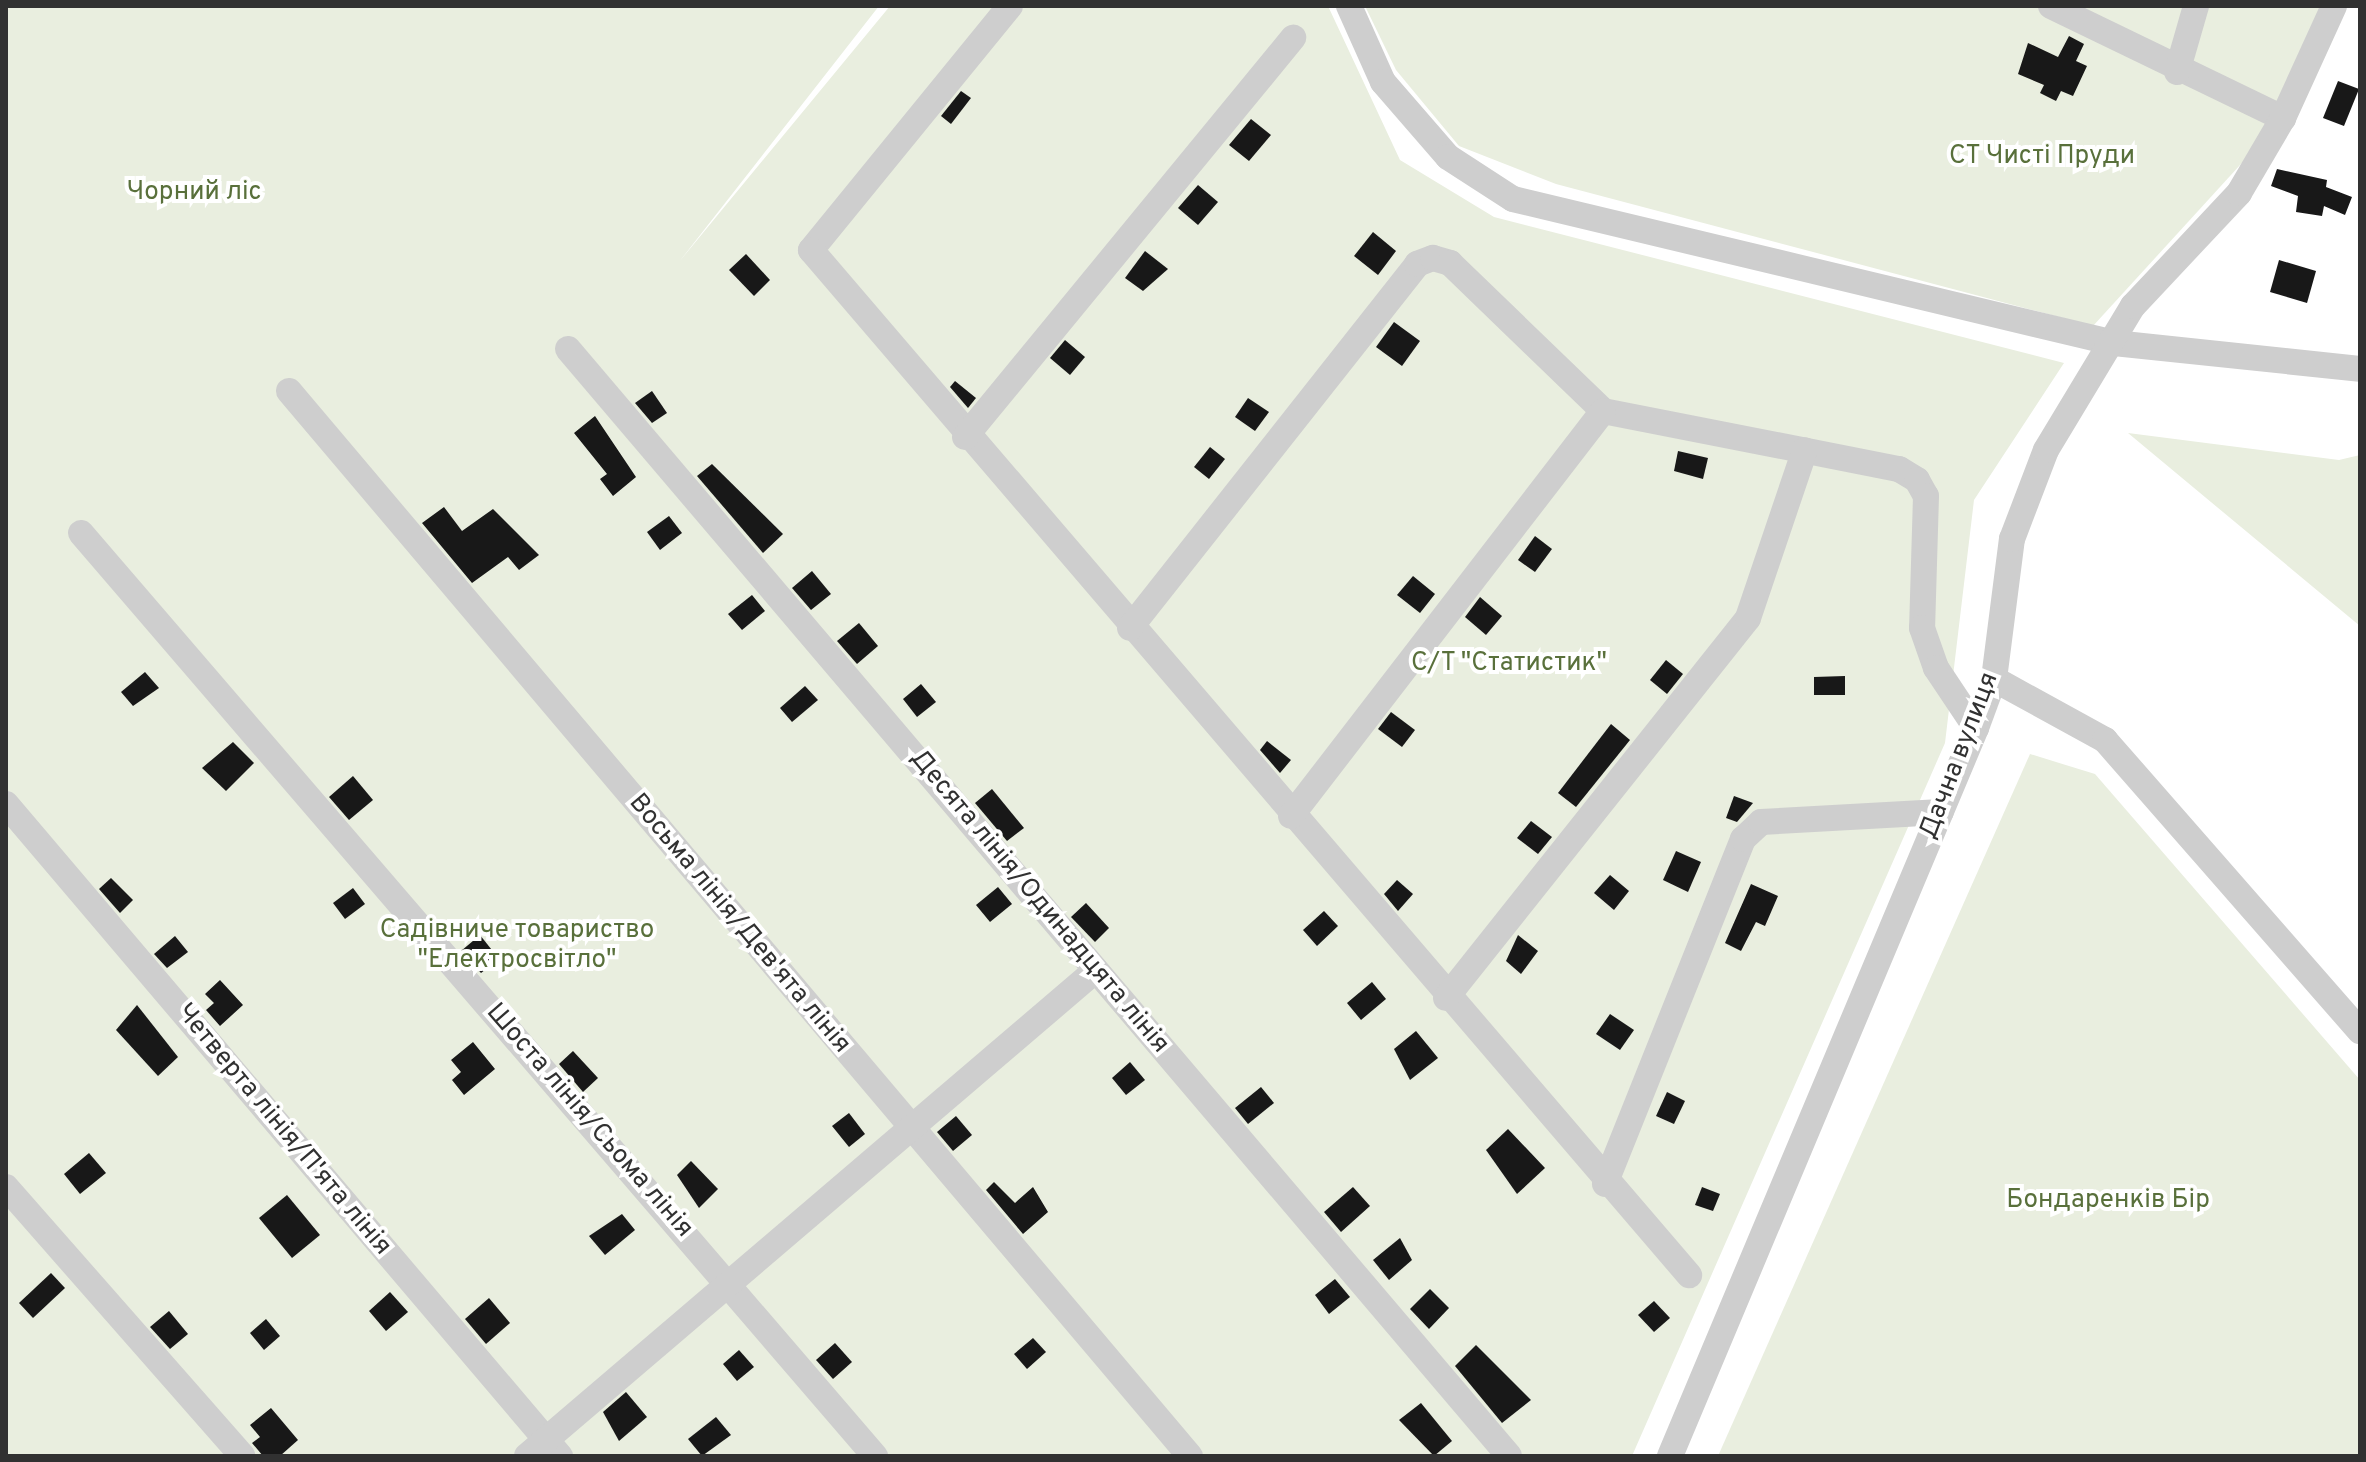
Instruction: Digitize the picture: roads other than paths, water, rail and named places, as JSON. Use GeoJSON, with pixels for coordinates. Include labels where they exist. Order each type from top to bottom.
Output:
{"type":"FeatureCollection","features":[{"type":"Feature","properties":{"kind":"street"},"geometry":{"type":"LineString","coordinates":[[1010,6],[811,250],[965,437],[1605,1184],[1689,1275]]}},
{"type":"Feature","properties":{"kind":"street"},"geometry":{"type":"LineString","coordinates":[[1349,6],[1383,82],[1448,157],[1513,199],[2114,343],[2360,369]]}},
{"type":"Feature","properties":{"kind":"street"},"geometry":{"type":"LineString","coordinates":[[2051,6],[2177,72],[2283,118]]}},
{"type":"Feature","properties":{"kind":"street"},"geometry":{"type":"LineString","coordinates":[[2177,72],[2196,6]]}},
{"type":"Feature","properties":{"kind":"street","name":"Дачна вулиця"},"geometry":{"type":"LineString","coordinates":[[1670,1456],[1976,728],[1994,679],[2012,539],[2046,450],[2114,343],[2133,306],[2239,193],[2283,118],[2334,6]]}},
{"type":"Feature","properties":{"kind":"street"},"geometry":{"type":"LineString","coordinates":[[965,437],[1293,38]]}},
{"type":"Feature","properties":{"kind":"street"},"geometry":{"type":"LineString","coordinates":[[1130,628],[1417,264],[1450,263],[1603,411],[1899,469],[1917,480],[1926,496],[1922,628],[1936,668],[1976,728]]}},
{"type":"Feature","properties":{"kind":"street","name":"Десята лінія/Одинадцята лінія"},"geometry":{"type":"LineString","coordinates":[[568,349],[1509,1456]]}},
{"type":"Feature","properties":{"kind":"street","name":"Восьма лінія/Дев'ята лінія"},"geometry":{"type":"LineString","coordinates":[[289,391],[1190,1456]]}},
{"type":"Feature","properties":{"kind":"street"},"geometry":{"type":"LineString","coordinates":[[1291,816],[1603,411]]}},
{"type":"Feature","properties":{"kind":"street"},"geometry":{"type":"LineString","coordinates":[[1446,998],[1748,618],[1805,450]]}},
{"type":"Feature","properties":{"kind":"street","name":"Шоста лінія/Сьома лінія"},"geometry":{"type":"LineString","coordinates":[[81,533],[875,1456]]}},
{"type":"Feature","properties":{"kind":"street"},"geometry":{"type":"LineString","coordinates":[[1994,679],[2105,740],[2360,1031]]}},
{"type":"Feature","properties":{"kind":"street","name":"Четверта лінія/П'ята лінія"},"geometry":{"type":"LineString","coordinates":[[6,804],[544,1450]]}},
{"type":"Feature","properties":{"kind":"street"},"geometry":{"type":"LineString","coordinates":[[1605,1184],[1743,839],[1761,822],[1941,812]]}},
{"type":"Feature","properties":{"kind":"street"},"geometry":{"type":"LineString","coordinates":[[544,1450],[727,1281],[1096,970]]}},
{"type":"Feature","properties":{"kind":"street"},"geometry":{"type":"LineString","coordinates":[[6,1187],[242,1456]]}},
{"type":"Feature","properties":{"kind":"park label","name":"СТ Чисті Пруди"},"geometry":{"type":"Point","coordinates":[2042,157]}},
{"type":"Feature","properties":{"kind":"park label","name":"Чорний ліс"},"geometry":{"type":"Point","coordinates":[194,193]}},
{"type":"Feature","properties":{"kind":"park label","name":"С/Т \"Статистик\""},"geometry":{"type":"Point","coordinates":[1509,664]}},
{"type":"Feature","properties":{"kind":"park label","name":"Садівниче товариство \"Електросвітло\""},"geometry":{"type":"Point","coordinates":[517,946]}},
{"type":"Feature","properties":{"kind":"park label","name":"Бондаренків Бір"},"geometry":{"type":"Point","coordinates":[2108,1201]}}]}
